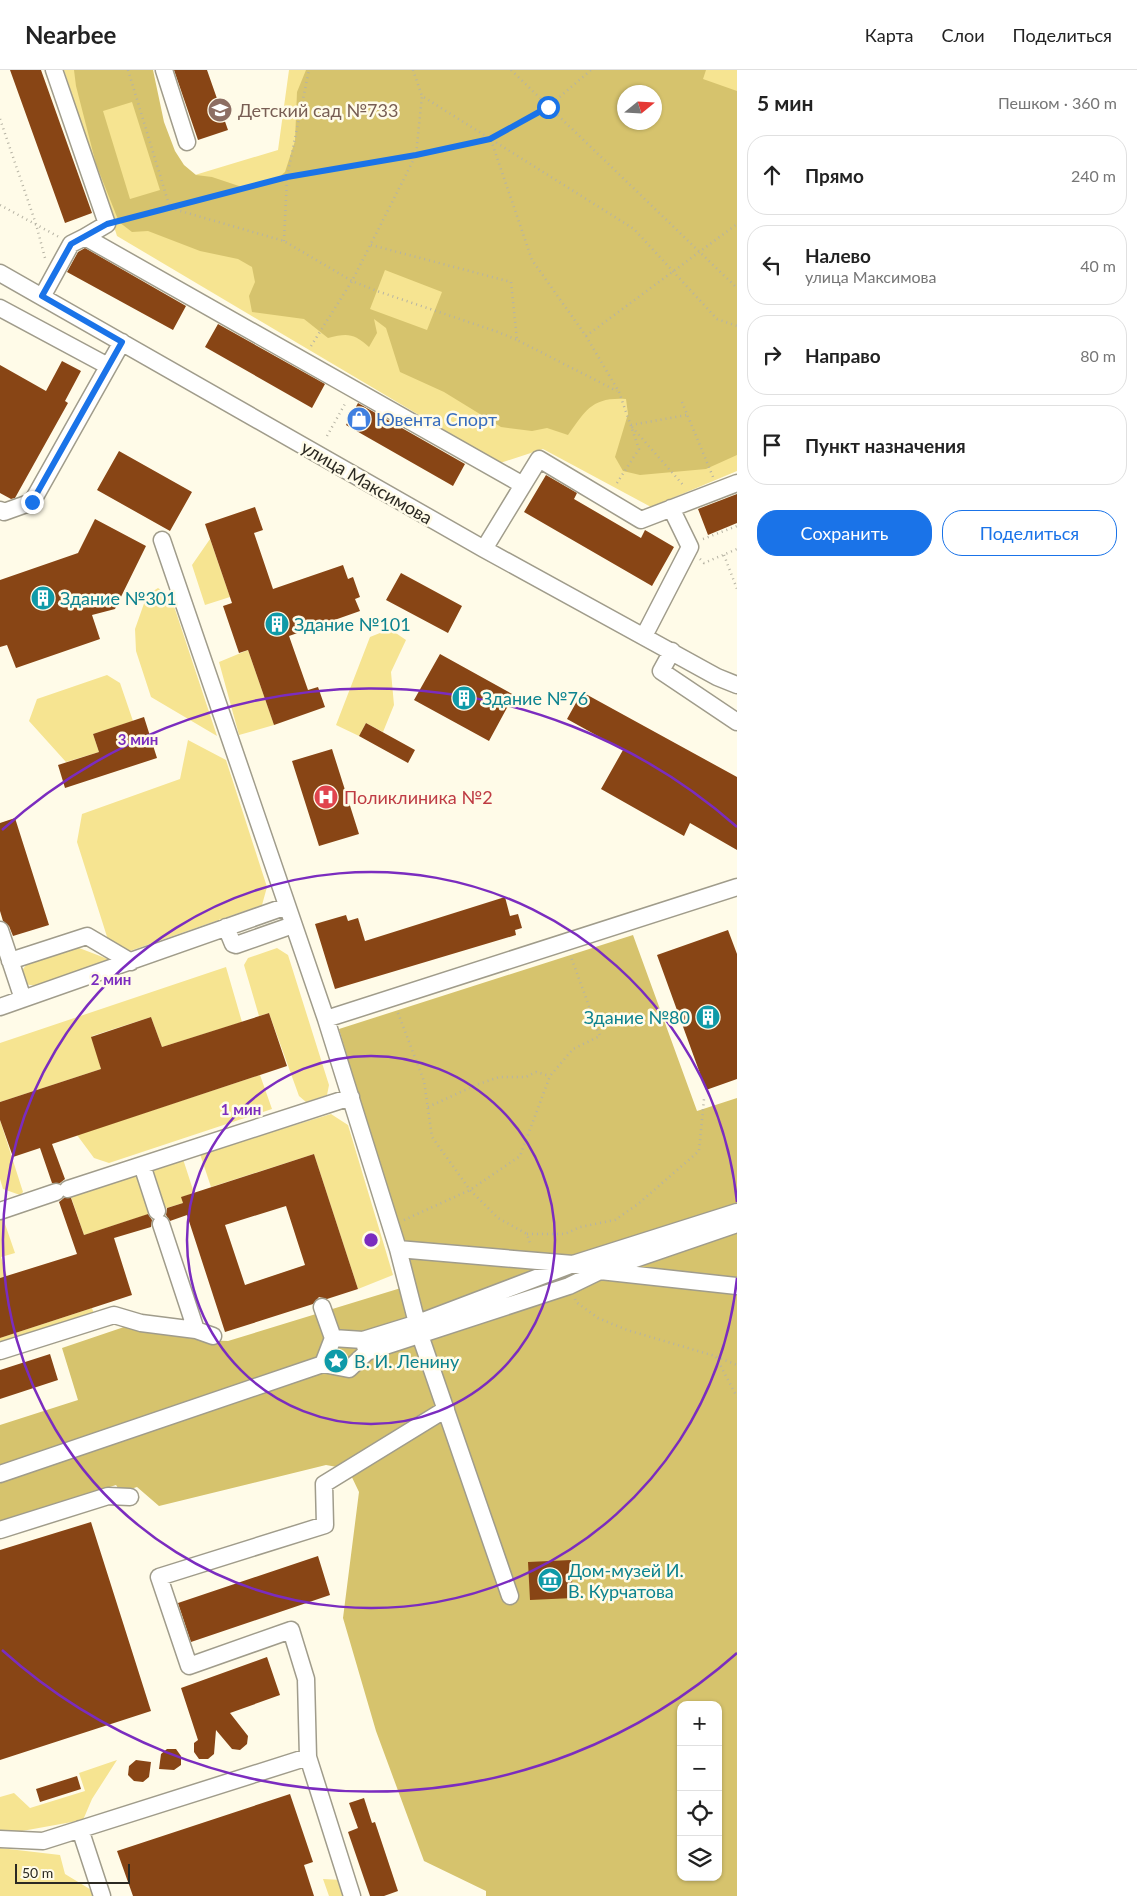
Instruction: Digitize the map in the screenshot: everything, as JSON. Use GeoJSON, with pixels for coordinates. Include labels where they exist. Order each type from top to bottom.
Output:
{"type":"FeatureCollection","features":[{"type":"Feature","properties":{"kind":"street"},"geometry":{"type":"LineString","coordinates":[[42,296],[78,241],[107,224],[54,70]]}},
{"type":"Feature","properties":{"kind":"street"},"geometry":{"type":"LineString","coordinates":[[164,70],[186,142]]}},
{"type":"Feature","properties":{"kind":"street"},"geometry":{"type":"LineString","coordinates":[[78,241],[302,360],[523,484]]}},
{"type":"Feature","properties":{"kind":"street","name":"улица Максимова"},"geometry":{"type":"LineString","coordinates":[[0,273],[484,549],[717,677],[737,685]]}},
{"type":"Feature","properties":{"kind":"street"},"geometry":{"type":"LineString","coordinates":[[0,308],[108,366]]}},
{"type":"Feature","properties":{"kind":"street"},"geometry":{"type":"LineString","coordinates":[[0,510],[4,512],[32,502],[122,342]]}},
{"type":"Feature","properties":{"kind":"street"},"geometry":{"type":"LineString","coordinates":[[484,549],[538,459],[641,520],[737,483]]}},
{"type":"Feature","properties":{"kind":"street"},"geometry":{"type":"LineString","coordinates":[[644,636],[689,546],[671,508]]}},
{"type":"Feature","properties":{"kind":"street"},"geometry":{"type":"LineString","coordinates":[[162,540],[326,1019],[398,1249],[419,1329],[510,1596]]}},
{"type":"Feature","properties":{"kind":"street"},"geometry":{"type":"LineString","coordinates":[[672,651],[660,671],[737,722]]}},
{"type":"Feature","properties":{"kind":"street"},"geometry":{"type":"LineString","coordinates":[[326,1019],[737,886]]}},
{"type":"Feature","properties":{"kind":"street"},"geometry":{"type":"LineString","coordinates":[[0,1007],[287,906]]}},
{"type":"Feature","properties":{"kind":"street"},"geometry":{"type":"LineString","coordinates":[[226,927],[233,944],[236,945],[293,924]]}},
{"type":"Feature","properties":{"kind":"street"},"geometry":{"type":"LineString","coordinates":[[0,930],[22,999]]}},
{"type":"Feature","properties":{"kind":"street"},"geometry":{"type":"LineString","coordinates":[[10,962],[87,936],[130,962]]}},
{"type":"Feature","properties":{"kind":"street"},"geometry":{"type":"LineString","coordinates":[[0,1211],[351,1097]]}},
{"type":"Feature","properties":{"kind":"street"},"geometry":{"type":"LineString","coordinates":[[142,1165],[196,1330]]}},
{"type":"Feature","properties":{"kind":"street"},"geometry":{"type":"LineString","coordinates":[[419,1329],[573,1264],[737,1212]]}},
{"type":"Feature","properties":{"kind":"street"},"geometry":{"type":"LineString","coordinates":[[333,1338],[365,1346],[569,1286],[600,1271],[737,1224]]}},
{"type":"Feature","properties":{"kind":"street"},"geometry":{"type":"LineString","coordinates":[[398,1249],[573,1264],[600,1271],[737,1286]]}},
{"type":"Feature","properties":{"kind":"street"},"geometry":{"type":"LineString","coordinates":[[322,1307],[333,1338],[323,1364]]}},
{"type":"Feature","properties":{"kind":"street"},"geometry":{"type":"LineString","coordinates":[[0,1351],[114,1315],[141,1323],[196,1330],[213,1336]]}},
{"type":"Feature","properties":{"kind":"street"},"geometry":{"type":"LineString","coordinates":[[0,1474],[323,1364],[349,1369],[365,1346]]}},
{"type":"Feature","properties":{"kind":"street"},"geometry":{"type":"LineString","coordinates":[[352,1896],[308,1757],[306,1679],[291,1630],[189,1666],[159,1578],[325,1525],[324,1484],[446,1409]]}},
{"type":"Feature","properties":{"kind":"street"},"geometry":{"type":"LineString","coordinates":[[0,1530],[108,1496],[130,1498]]}},
{"type":"Feature","properties":{"kind":"street"},"geometry":{"type":"LineString","coordinates":[[0,1839],[43,1841],[308,1757]]}},
{"type":"Feature","properties":{"kind":"street"},"geometry":{"type":"LineString","coordinates":[[80,1829],[102,1896]]}},
{"type":"Feature","properties":{"kind":"path"},"geometry":{"type":"LineString","coordinates":[[128,70],[170,208]]}},
{"type":"Feature","properties":{"kind":"path"},"geometry":{"type":"LineString","coordinates":[[284,241],[287,177],[309,70]]}},
{"type":"Feature","properties":{"kind":"path"},"geometry":{"type":"LineString","coordinates":[[302,360],[352,281],[416,155],[422,96],[413,70]]}},
{"type":"Feature","properties":{"kind":"path"},"geometry":{"type":"LineString","coordinates":[[511,70],[737,288]]}},
{"type":"Feature","properties":{"kind":"path"},"geometry":{"type":"LineString","coordinates":[[107,224],[287,177],[416,155],[490,139],[548,107],[590,70]]}},
{"type":"Feature","properties":{"kind":"path"},"geometry":{"type":"LineString","coordinates":[[422,96],[634,229],[717,319],[737,326]]}},
{"type":"Feature","properties":{"kind":"path"},"geometry":{"type":"LineString","coordinates":[[0,119],[36,224],[51,281]]}},
{"type":"Feature","properties":{"kind":"path"},"geometry":{"type":"LineString","coordinates":[[490,139],[532,260],[586,336],[619,392],[639,449],[606,499]]}},
{"type":"Feature","properties":{"kind":"path"},"geometry":{"type":"LineString","coordinates":[[0,205],[36,224],[78,241]]}},
{"type":"Feature","properties":{"kind":"path"},"geometry":{"type":"LineString","coordinates":[[170,208],[284,241],[352,281],[377,292],[498,332],[619,392]]}},
{"type":"Feature","properties":{"kind":"path"},"geometry":{"type":"LineString","coordinates":[[586,336],[737,224]]}},
{"type":"Feature","properties":{"kind":"path"},"geometry":{"type":"LineString","coordinates":[[371,245],[511,282],[517,340]]}},
{"type":"Feature","properties":{"kind":"path"},"geometry":{"type":"LineString","coordinates":[[327,436],[353,389]]}},
{"type":"Feature","properties":{"kind":"path"},"geometry":{"type":"LineString","coordinates":[[682,402],[718,490]]}},
{"type":"Feature","properties":{"kind":"path"},"geometry":{"type":"LineString","coordinates":[[631,425],[687,415]]}},
{"type":"Feature","properties":{"kind":"path"},"geometry":{"type":"LineString","coordinates":[[631,425],[695,499]]}},
{"type":"Feature","properties":{"kind":"path"},"geometry":{"type":"LineString","coordinates":[[737,526],[689,546],[704,563],[737,549]]}},
{"type":"Feature","properties":{"kind":"path"},"geometry":{"type":"LineString","coordinates":[[724,555],[737,590]]}},
{"type":"Feature","properties":{"kind":"path"},"geometry":{"type":"LineString","coordinates":[[391,1226],[470,1190],[520,1156],[550,1076],[573,1049],[600,1036],[566,942]]}},
{"type":"Feature","properties":{"kind":"path"},"geometry":{"type":"LineString","coordinates":[[392,998],[424,1081],[432,1137],[470,1190],[498,1218],[526,1234],[565,1234],[580,1227],[615,1220],[638,1204],[699,1150],[704,1099]]}},
{"type":"Feature","properties":{"kind":"path"},"geometry":{"type":"LineString","coordinates":[[428,1107],[476,1084],[499,1077],[526,1077],[536,1072],[550,1076]]}},
{"type":"Feature","properties":{"kind":"path"},"geometry":{"type":"LineString","coordinates":[[526,1234],[537,1262]]}},
{"type":"Feature","properties":{"kind":"path"},"geometry":{"type":"LineString","coordinates":[[569,1286],[576,1302],[598,1318],[627,1330],[715,1356],[737,1365]]}},
{"type":"Feature","properties":{"kind":"path"},"geometry":{"type":"LineString","coordinates":[[715,1356],[737,1397]]}},
{"type":"Feature","properties":{"kind":"shaded area"},"geometry":{"type":"Polygon","coordinates":[[[64,70],[145,70],[175,181],[278,150],[289,70],[737,70],[737,471],[651,507],[543,449],[500,463],[117,236],[64,70]]]}},
{"type":"Feature","properties":{"kind":"shaded area"},"geometry":{"type":"Polygon","coordinates":[[[74,70],[153,70],[164,122],[175,151],[184,165],[196,175],[212,177],[242,187],[273,182],[285,172],[295,141],[297,92],[306,70],[706,70],[703,79],[737,91],[737,455],[706,469],[640,475],[623,471],[615,457],[628,414],[626,399],[605,400],[597,403],[585,412],[568,435],[547,428],[532,431],[501,427],[444,392],[400,372],[386,328],[374,319],[377,333],[369,347],[350,335],[328,338],[304,319],[252,312],[249,296],[255,282],[252,267],[238,259],[200,251],[148,231],[132,232],[119,222],[96,164],[76,86],[74,70]],[[132,102],[103,111],[130,199],[160,190],[132,102]],[[385,270],[370,309],[427,330],[442,292],[385,270]]]}},
{"type":"Feature","properties":{"kind":"shaded area"},"geometry":{"type":"Polygon","coordinates":[[[210,539],[230,597],[205,605],[192,565],[210,539]]]}},
{"type":"Feature","properties":{"kind":"shaded area"},"geometry":{"type":"Polygon","coordinates":[[[158,588],[171,597],[217,736],[151,697],[136,651],[135,629],[147,595],[158,588]]]}},
{"type":"Feature","properties":{"kind":"shaded area"},"geometry":{"type":"Polygon","coordinates":[[[390,629],[406,640],[391,672],[394,705],[383,732],[366,723],[359,736],[336,725],[370,637],[390,629]]]}},
{"type":"Feature","properties":{"kind":"shaded area"},"geometry":{"type":"Polygon","coordinates":[[[248,650],[274,725],[239,735],[219,662],[248,650]]]}},
{"type":"Feature","properties":{"kind":"shaded area"},"geometry":{"type":"Polygon","coordinates":[[[107,675],[120,683],[133,721],[93,734],[99,752],[66,762],[29,721],[37,699],[107,675]]]}},
{"type":"Feature","properties":{"kind":"shaded area"},"geometry":{"type":"Polygon","coordinates":[[[188,740],[226,760],[267,887],[262,905],[124,953],[109,943],[77,842],[82,814],[180,779],[188,740]]]}},
{"type":"Feature","properties":{"kind":"shaded area"},"geometry":{"type":"Polygon","coordinates":[[[633,935],[697,1111],[737,1098],[737,1896],[486,1896],[486,1891],[424,1861],[376,1731],[343,1618],[359,1492],[348,1469],[326,1465],[159,1506],[137,1487],[121,1492],[116,1485],[0,1522],[0,1425],[78,1400],[62,1348],[127,1326],[199,1340],[228,1341],[414,1284],[339,1029],[633,935]]]}},
{"type":"Feature","properties":{"kind":"shaded area"},"geometry":{"type":"Polygon","coordinates":[[[74,946],[113,961],[38,986],[23,984],[20,973],[30,960],[74,946]]]}},
{"type":"Feature","properties":{"kind":"shaded area"},"geometry":{"type":"Polygon","coordinates":[[[277,948],[288,955],[329,1085],[327,1095],[306,1102],[299,1096],[269,1013],[259,1016],[244,965],[248,958],[277,948]]]}},
{"type":"Feature","properties":{"kind":"shaded area"},"geometry":{"type":"Polygon","coordinates":[[[226,967],[242,1022],[162,1047],[151,1017],[92,1036],[101,1069],[0,1102],[0,1043],[226,967]]]}},
{"type":"Feature","properties":{"kind":"shaded area"},"geometry":{"type":"Polygon","coordinates":[[[260,1075],[272,1109],[109,1163],[94,1158],[77,1135],[260,1075]]]}},
{"type":"Feature","properties":{"kind":"shaded area"},"geometry":{"type":"Polygon","coordinates":[[[331,1114],[348,1125],[393,1275],[358,1289],[314,1154],[211,1187],[200,1154],[331,1114]]]}},
{"type":"Feature","properties":{"kind":"shaded area"},"geometry":{"type":"Polygon","coordinates":[[[0,1120],[23,1192],[20,1195],[3,1189],[0,1179],[0,1120]]]}},
{"type":"Feature","properties":{"kind":"shaded area"},"geometry":{"type":"Polygon","coordinates":[[[183,1159],[194,1193],[182,1197],[183,1203],[163,1209],[151,1169],[183,1159]]]}},
{"type":"Feature","properties":{"kind":"shaded area"},"geometry":{"type":"Polygon","coordinates":[[[129,1174],[138,1178],[149,1214],[84,1235],[70,1194],[129,1174]]]}},
{"type":"Feature","properties":{"kind":"shaded area"},"geometry":{"type":"Polygon","coordinates":[[[0,1218],[4,1221],[15,1253],[1,1257],[7,1276],[0,1278],[0,1218]]]}},
{"type":"Feature","properties":{"kind":"shaded area"},"geometry":{"type":"Polygon","coordinates":[[[92,1308],[95,1317],[0,1346],[0,1338],[92,1308]]]}},
{"type":"Feature","properties":{"kind":"shaded area"},"geometry":{"type":"Polygon","coordinates":[[[117,1760],[92,1799],[83,1820],[11,1833],[0,1831],[0,1797],[14,1793],[30,1808],[85,1791],[79,1773],[117,1760]]]}},
{"type":"Feature","properties":{"kind":"shaded area"},"geometry":{"type":"Polygon","coordinates":[[[0,1848],[60,1855],[65,1874],[93,1891],[94,1896],[0,1896],[0,1848]]]}},
{"type":"Feature","properties":{"kind":"shaded area"},"geometry":{"type":"Polygon","coordinates":[[[323,1879],[342,1880],[347,1896],[329,1896],[323,1879]]]}},
{"type":"Feature","properties":{"kind":"building"},"geometry":{"type":"Polygon","coordinates":[[[10,70],[41,70],[92,213],[65,223],[10,70]]]}},
{"type":"Feature","properties":{"kind":"building"},"geometry":{"type":"Polygon","coordinates":[[[174,70],[207,70],[228,130],[198,140],[174,70]]]}},
{"type":"Feature","properties":{"kind":"building"},"geometry":{"type":"Polygon","coordinates":[[[85,248],[186,306],[173,330],[67,272],[78,252],[85,248]]]}},
{"type":"Feature","properties":{"kind":"building"},"geometry":{"type":"Polygon","coordinates":[[[218,324],[325,384],[312,408],[205,347],[218,324]]]}},
{"type":"Feature","properties":{"kind":"building"},"geometry":{"type":"Polygon","coordinates":[[[62,361],[81,371],[65,401],[68,403],[15,498],[11,499],[0,493],[0,365],[46,391],[62,361]]]}},
{"type":"Feature","properties":{"kind":"building"},"geometry":{"type":"Polygon","coordinates":[[[358,403],[465,464],[453,486],[346,425],[358,403]]]}},
{"type":"Feature","properties":{"kind":"building"},"geometry":{"type":"Polygon","coordinates":[[[119,451],[192,492],[170,531],[97,490],[119,451]]]}},
{"type":"Feature","properties":{"kind":"building"},"geometry":{"type":"Polygon","coordinates":[[[546,475],[577,493],[574,499],[641,538],[645,530],[674,547],[652,586],[524,512],[546,475]]]}},
{"type":"Feature","properties":{"kind":"building"},"geometry":{"type":"Polygon","coordinates":[[[737,494],[737,523],[708,535],[698,509],[737,494]]]}},
{"type":"Feature","properties":{"kind":"building","name":"Здание №101"},"geometry":{"type":"Polygon","coordinates":[[[255,507],[263,530],[254,533],[273,589],[343,565],[348,579],[353,577],[360,597],[355,599],[360,611],[289,636],[308,690],[318,687],[325,707],[274,725],[248,650],[239,653],[223,606],[232,603],[205,524],[255,507]]]}},
{"type":"Feature","properties":{"kind":"building","name":"Здание №301"},"geometry":{"type":"Polygon","coordinates":[[[95,519],[146,546],[115,609],[92,615],[100,639],[16,668],[7,645],[0,647],[0,580],[78,553],[95,519]]]}},
{"type":"Feature","properties":{"kind":"building"},"geometry":{"type":"Polygon","coordinates":[[[401,573],[462,606],[448,633],[386,600],[401,573]]]}},
{"type":"Feature","properties":{"kind":"building","name":"Здание №76"},"geometry":{"type":"Polygon","coordinates":[[[440,654],[514,695],[489,741],[414,700],[440,654]]]}},
{"type":"Feature","properties":{"kind":"building"},"geometry":{"type":"Polygon","coordinates":[[[582,692],[737,777],[737,850],[690,823],[684,836],[601,789],[623,750],[567,719],[582,692]]]}},
{"type":"Feature","properties":{"kind":"building"},"geometry":{"type":"Polygon","coordinates":[[[144,717],[157,758],[65,788],[58,765],[99,752],[93,734],[144,717]]]}},
{"type":"Feature","properties":{"kind":"building"},"geometry":{"type":"Polygon","coordinates":[[[366,723],[415,750],[408,763],[359,736],[366,723]]]}},
{"type":"Feature","properties":{"kind":"building","name":"Поликлиника №2"},"geometry":{"type":"Polygon","coordinates":[[[332,749],[359,834],[319,846],[292,761],[332,749]]]}},
{"type":"Feature","properties":{"kind":"building"},"geometry":{"type":"Polygon","coordinates":[[[15,818],[49,925],[13,936],[9,926],[3,921],[0,911],[0,823],[15,818]]]}},
{"type":"Feature","properties":{"kind":"building"},"geometry":{"type":"Polygon","coordinates":[[[505,897],[510,916],[518,914],[522,928],[515,930],[516,935],[335,989],[315,924],[346,915],[348,921],[358,918],[365,941],[505,897]]]}},
{"type":"Feature","properties":{"kind":"building","name":"Здание №80"},"geometry":{"type":"Polygon","coordinates":[[[728,930],[737,954],[737,1079],[706,1090],[657,955],[728,930]]]}},
{"type":"Feature","properties":{"kind":"building"},"geometry":{"type":"Polygon","coordinates":[[[269,1013],[287,1066],[52,1144],[65,1179],[60,1183],[52,1183],[40,1148],[13,1157],[0,1120],[0,1102],[101,1069],[91,1037],[151,1017],[162,1047],[269,1013]]]}},
{"type":"Feature","properties":{"kind":"building"},"geometry":{"type":"Polygon","coordinates":[[[314,1154],[358,1289],[327,1299],[319,1297],[313,1304],[225,1332],[187,1215],[170,1221],[166,1215],[167,1208],[183,1203],[181,1197],[314,1154]],[[286,1206],[225,1225],[245,1285],[305,1265],[286,1206]]]}},
{"type":"Feature","properties":{"kind":"building"},"geometry":{"type":"Polygon","coordinates":[[[64,1198],[71,1198],[84,1235],[148,1214],[152,1220],[151,1227],[114,1238],[132,1295],[0,1338],[0,1278],[77,1254],[59,1202],[64,1198]]]}},
{"type":"Feature","properties":{"kind":"building"},"geometry":{"type":"Polygon","coordinates":[[[50,1354],[58,1380],[0,1399],[0,1370],[50,1354]]]}},
{"type":"Feature","properties":{"kind":"building"},"geometry":{"type":"Polygon","coordinates":[[[91,1522],[151,1711],[0,1760],[0,1550],[91,1522]]]}},
{"type":"Feature","properties":{"kind":"building"},"geometry":{"type":"Polygon","coordinates":[[[318,1556],[330,1595],[191,1642],[178,1603],[318,1556]]]}},
{"type":"Feature","properties":{"kind":"building","name":"Дом-музей И. В. Курчатова"},"geometry":{"type":"Polygon","coordinates":[[[571,1560],[573,1598],[530,1600],[528,1562],[571,1560]]]}},
{"type":"Feature","properties":{"kind":"building"},"geometry":{"type":"Polygon","coordinates":[[[267,1657],[280,1695],[230,1713],[248,1736],[247,1744],[240,1750],[232,1749],[216,1730],[214,1754],[208,1759],[199,1759],[194,1752],[194,1743],[198,1740],[181,1688],[267,1657]]]}},
{"type":"Feature","properties":{"kind":"building"},"geometry":{"type":"Polygon","coordinates":[[[167,1749],[176,1749],[181,1756],[181,1765],[174,1770],[159,1769],[161,1754],[167,1749]]]}},
{"type":"Feature","properties":{"kind":"building"},"geometry":{"type":"Polygon","coordinates":[[[136,1760],[151,1762],[149,1777],[143,1782],[134,1781],[128,1775],[129,1766],[136,1760]]]}},
{"type":"Feature","properties":{"kind":"building"},"geometry":{"type":"Polygon","coordinates":[[[77,1776],[81,1789],[40,1802],[36,1789],[77,1776]]]}},
{"type":"Feature","properties":{"kind":"building"},"geometry":{"type":"Polygon","coordinates":[[[290,1794],[313,1862],[304,1865],[314,1896],[133,1896],[117,1851],[290,1794]]]}},
{"type":"Feature","properties":{"kind":"building"},"geometry":{"type":"Polygon","coordinates":[[[364,1798],[372,1823],[375,1822],[398,1891],[384,1896],[370,1896],[348,1832],[358,1828],[349,1803],[364,1798]]]}},
{"type":"Feature","properties":{"kind":"place","name":"Детский сад №733"},"geometry":{"type":"Point","coordinates":[220,110]}},
{"type":"Feature","properties":{"kind":"place","name":"Ювента Спорт"},"geometry":{"type":"Point","coordinates":[359,419]}},
{"type":"Feature","properties":{"kind":"place","name":"Здание №301"},"geometry":{"type":"Point","coordinates":[43,598]}},
{"type":"Feature","properties":{"kind":"place","name":"Здание №101"},"geometry":{"type":"Point","coordinates":[277,624]}},
{"type":"Feature","properties":{"kind":"place","name":"Здание №76"},"geometry":{"type":"Point","coordinates":[464,698]}},
{"type":"Feature","properties":{"kind":"place","name":"Поликлиника №2"},"geometry":{"type":"Point","coordinates":[326,797]}},
{"type":"Feature","properties":{"kind":"place","name":"Здание №80"},"geometry":{"type":"Point","coordinates":[708,1017]}},
{"type":"Feature","properties":{"kind":"place","name":"В. И. Ленину"},"geometry":{"type":"Point","coordinates":[336,1361]}},
{"type":"Feature","properties":{"kind":"place","name":"Дом-музей И. В. Курчатова"},"geometry":{"type":"Point","coordinates":[550,1580]}},
{"type":"Feature","properties":{"kind":"route"},"geometry":{"type":"LineString","coordinates":[[32,502],[122,342],[42,296],[71,244],[107,224],[287,177],[416,155],[490,139],[548,107]]}}]}
